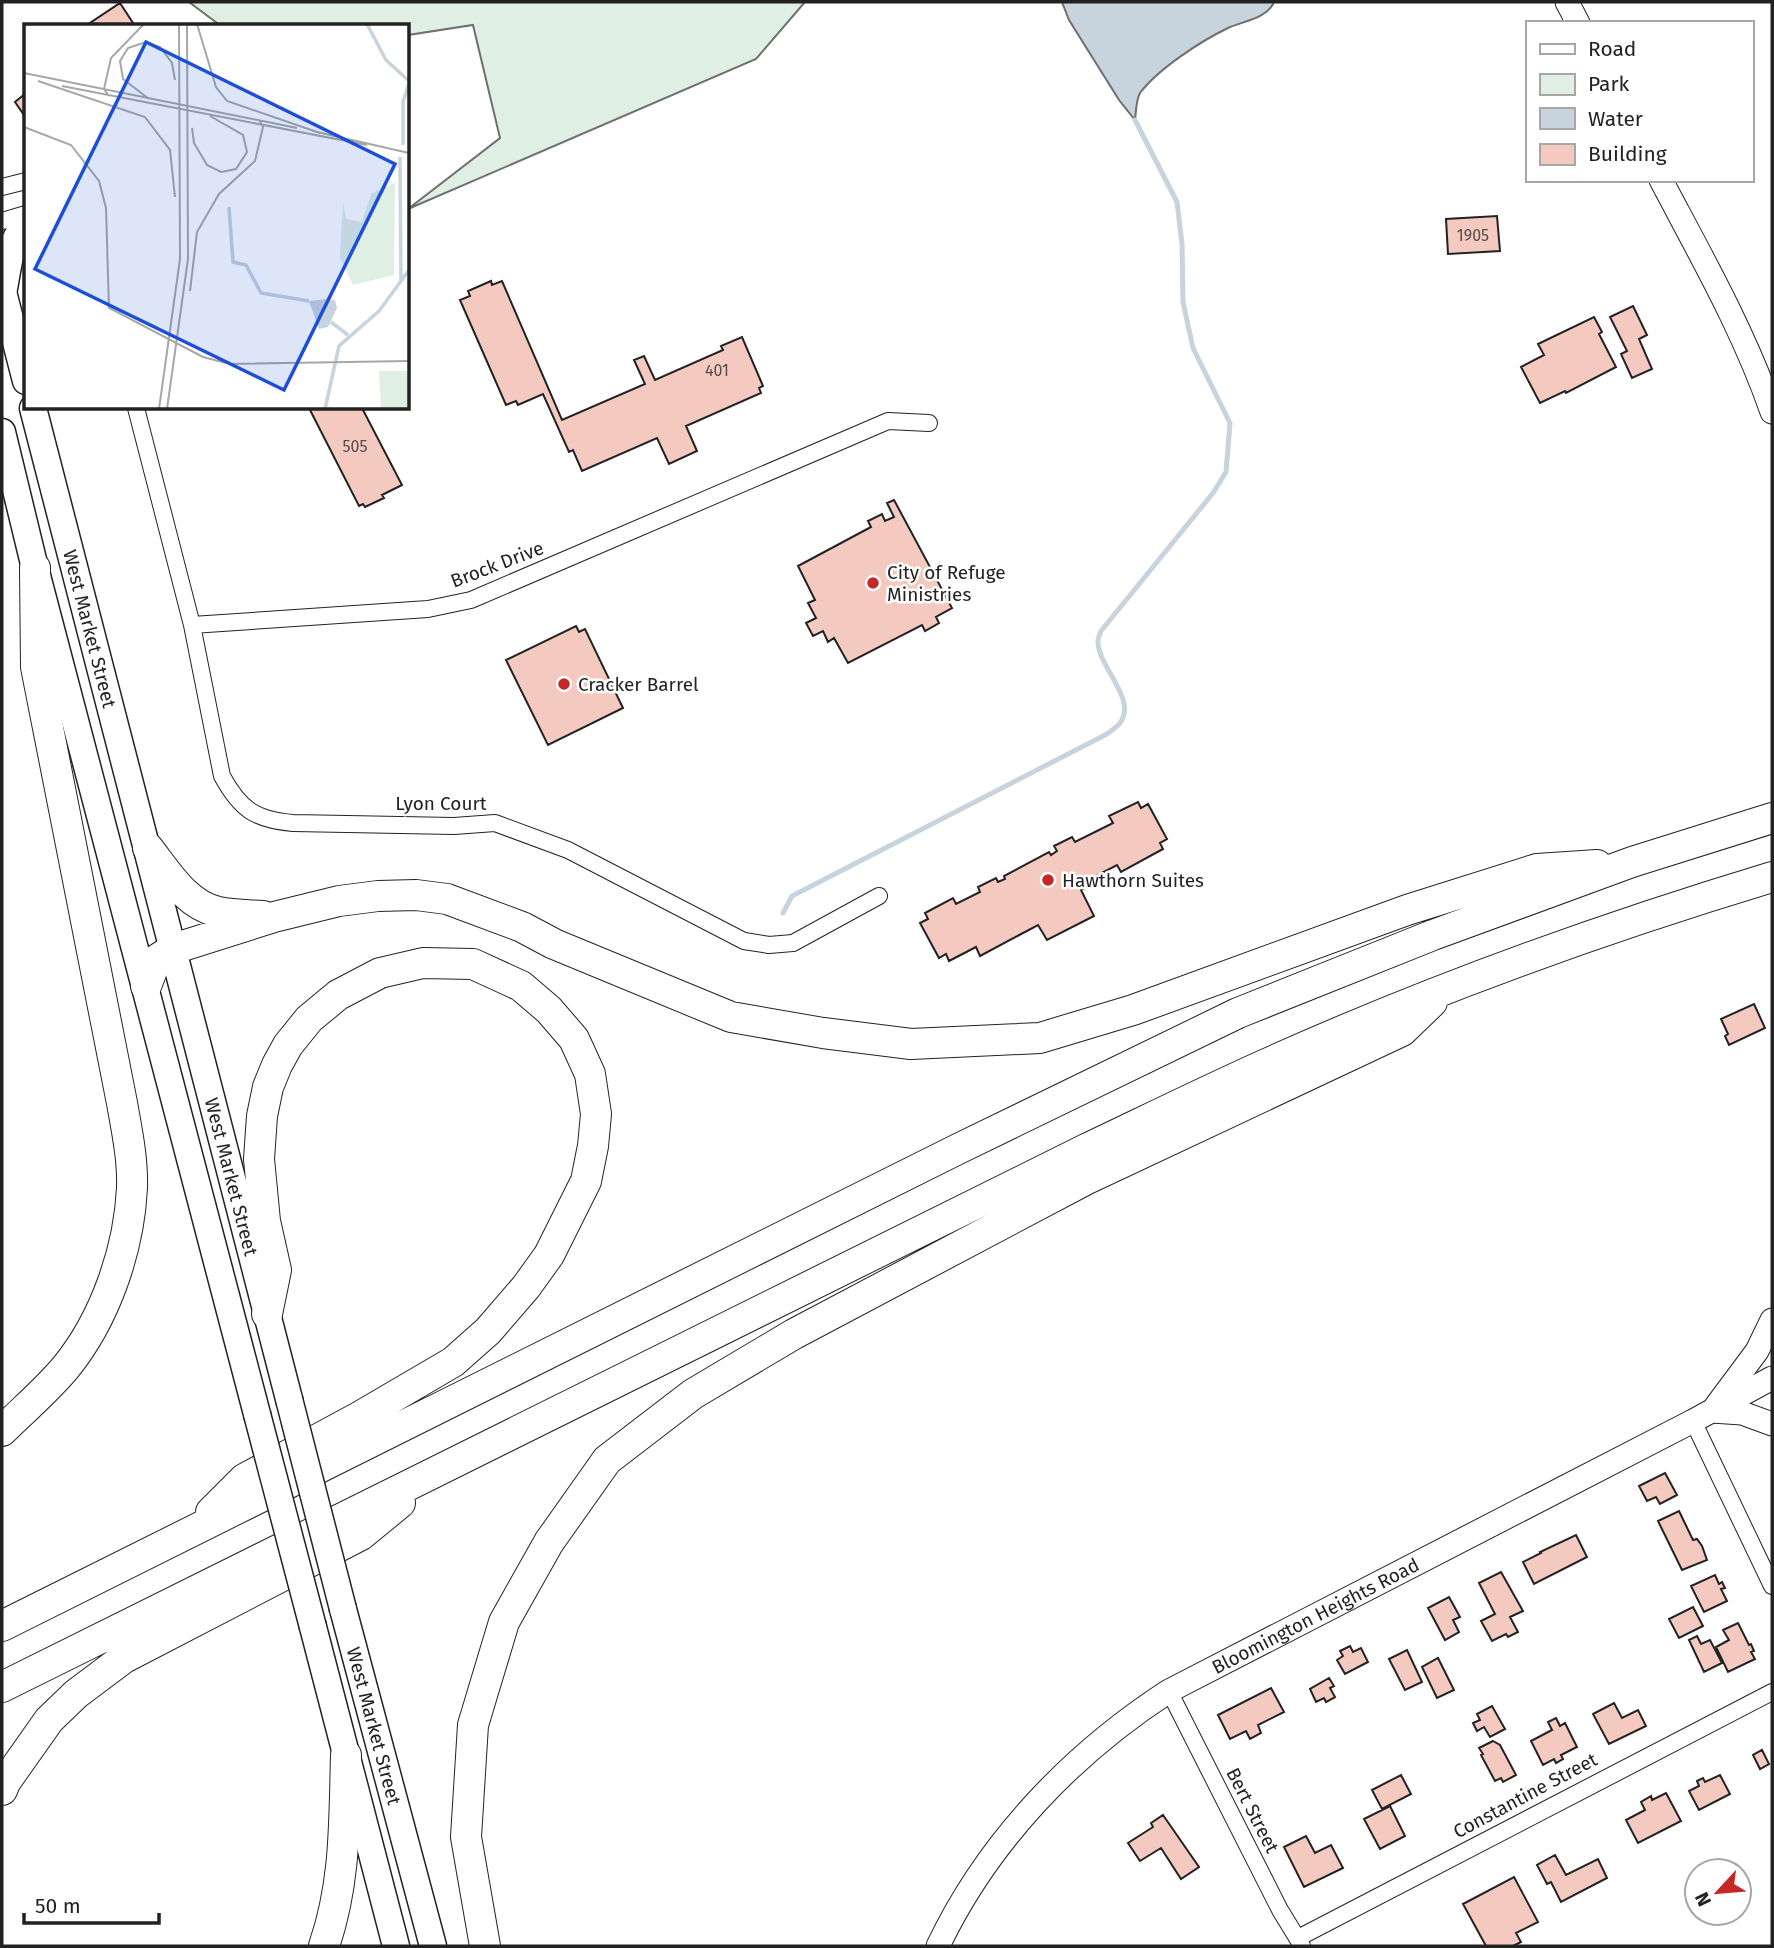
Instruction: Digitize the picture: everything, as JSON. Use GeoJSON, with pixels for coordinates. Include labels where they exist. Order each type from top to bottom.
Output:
{"type":"FeatureCollection","features":[{"type":"Feature","properties":{"kind":"highway"},"geometry":{"type":"LineString","coordinates":[[2,1432],[66,1366],[90,1330],[110,1290],[121,1257],[132,1186],[130,1150],[122,1103],[36,667],[35,568]]}},
{"type":"Feature","properties":{"kind":"highway"},"geometry":{"type":"LineString","coordinates":[[2,1626],[958,1149],[1238,1013],[1433,935],[1632,862],[1772,818]]}},
{"type":"Feature","properties":{"kind":"highway"},"geometry":{"type":"LineString","coordinates":[[148,848],[193,901],[216,911],[274,918]]}},
{"type":"Feature","properties":{"kind":"highway"},"geometry":{"type":"LineString","coordinates":[[146,986],[156,960],[173,948],[340,901],[378,895],[416,895],[447,898],[522,927],[554,944],[731,1017],[823,1033],[911,1044],[1040,1038],[1133,1010],[1407,910],[1537,869],[1632,862]]}},
{"type":"Feature","properties":{"kind":"highway"},"geometry":{"type":"LineString","coordinates":[[2,1687],[1086,1149],[1265,1065],[1444,991],[1597,933],[1772,877]]}},
{"type":"Feature","properties":{"kind":"highway"},"geometry":{"type":"LineString","coordinates":[[194,1529],[244,1479],[453,1362],[488,1331],[549,1255],[586,1181],[596,1114],[590,1074],[574,1039],[549,1010],[521,986],[473,964],[423,963],[380,973],[338,995],[309,1018],[288,1045],[277,1065],[261,1116],[259,1159],[265,1221],[276,1270],[267,1314]]}},
{"type":"Feature","properties":{"kind":"highway"},"geometry":{"type":"LineString","coordinates":[[485,1946],[466,1837],[473,1725],[504,1622],[549,1542],[607,1460],[693,1394],[794,1334],[1085,1180],[1402,1031],[1444,991]]}},
{"type":"Feature","properties":{"kind":"highway"},"geometry":{"type":"LineString","coordinates":[[2,1790],[49,1720],[76,1693],[124,1658],[361,1535],[442,1469]]}},
{"type":"Feature","properties":{"kind":"highway"},"geometry":{"type":"LineString","coordinates":[[324,1946],[335,1915],[341,1879],[346,1755]]}},
{"type":"Feature","properties":{"kind":"main road"},"geometry":{"type":"LineString","coordinates":[[1567,2],[1577,21]]}},
{"type":"Feature","properties":{"kind":"main road"},"geometry":{"type":"LineString","coordinates":[[1662,182],[1758,370],[1772,412]]}},
{"type":"Feature","properties":{"kind":"main road"},"geometry":{"type":"LineString","coordinates":[[24,227],[17,237],[2,291],[24,374]]}},
{"type":"Feature","properties":{"kind":"main road","name":"West Market Street"},"geometry":{"type":"LineString","coordinates":[[34,410],[343,1609],[433,1946]]}},
{"type":"Feature","properties":{"kind":"main road","name":"West Market Street"},"geometry":{"type":"LineString","coordinates":[[2,432],[35,568],[396,1946]]}},
{"type":"Feature","properties":{"kind":"main road"},"geometry":{"type":"LineString","coordinates":[[1702,1416],[1757,1351],[1772,1321]]}},
{"type":"Feature","properties":{"kind":"main road","name":"Bloomington Heights Road"},"geometry":{"type":"LineString","coordinates":[[938,1946],[953,1913],[1022,1817],[1081,1757],[1134,1713],[1169,1690],[1772,1378]]}},
{"type":"Feature","properties":{"kind":"main road"},"geometry":{"type":"LineString","coordinates":[[1702,1416],[1742,1413],[1772,1424]]}},
{"type":"Feature","properties":{"kind":"street"},"geometry":{"type":"LineString","coordinates":[[2,187],[24,182]]}},
{"type":"Feature","properties":{"kind":"street"},"geometry":{"type":"LineString","coordinates":[[2,221],[24,215]]}},
{"type":"Feature","properties":{"kind":"street"},"geometry":{"type":"LineString","coordinates":[[137,410],[192,625]]}},
{"type":"Feature","properties":{"kind":"street","name":"Brock Drive"},"geometry":{"type":"LineString","coordinates":[[192,625],[428,609],[471,600],[888,421],[929,423]]}},
{"type":"Feature","properties":{"kind":"street","name":"Lyon Court"},"geometry":{"type":"LineString","coordinates":[[192,625],[222,776],[232,795],[246,809],[272,822],[454,826],[495,823],[568,850],[744,941],[769,945],[793,943],[879,896]]}},
{"type":"Feature","properties":{"kind":"street"},"geometry":{"type":"LineString","coordinates":[[1702,1416],[1772,1586]]}},
{"type":"Feature","properties":{"kind":"street","name":"Bert Street"},"geometry":{"type":"LineString","coordinates":[[1169,1690],[1280,1910],[1300,1942]]}},
{"type":"Feature","properties":{"kind":"street","name":"Constantine Street"},"geometry":{"type":"LineString","coordinates":[[1300,1942],[1772,1692]]}},
{"type":"Feature","properties":{"kind":"green space"},"geometry":{"type":"Polygon","coordinates":[[[189,2],[805,2],[756,59],[410,208],[500,138],[473,25],[410,35],[410,24],[218,24],[189,2]]]}},
{"type":"Feature","properties":{"kind":"water"},"geometry":{"type":"Polygon","coordinates":[[[1062,2],[1274,2],[1271,8],[1260,16],[1205,40],[1158,75],[1140,93],[1135,120],[1119,100],[1069,20],[1062,2]]]}},
{"type":"Feature","properties":{"kind":"building"},"geometry":{"type":"Polygon","coordinates":[[[120,3],[134,24],[91,24],[120,3]]]}},
{"type":"Feature","properties":{"kind":"building"},"geometry":{"type":"Polygon","coordinates":[[[24,95],[24,115],[15,102],[24,95]]]}},
{"type":"Feature","properties":{"kind":"building"},"geometry":{"type":"Polygon","coordinates":[[[1497,216],[1500,251],[1448,254],[1446,219],[1497,216]]]}},
{"type":"Feature","properties":{"kind":"building"},"geometry":{"type":"Polygon","coordinates":[[[491,281],[492,285],[502,281],[562,420],[645,384],[634,360],[644,356],[655,380],[723,350],[721,346],[742,337],[763,386],[759,388],[761,393],[686,426],[697,451],[669,464],[657,438],[582,471],[573,450],[569,452],[543,394],[518,405],[516,401],[506,405],[460,300],[470,296],[468,291],[491,281]]]}},
{"type":"Feature","properties":{"kind":"building"},"geometry":{"type":"Polygon","coordinates":[[[1633,306],[1647,335],[1639,339],[1652,369],[1632,378],[1621,354],[1627,351],[1610,317],[1633,306]]]}},
{"type":"Feature","properties":{"kind":"building"},"geometry":{"type":"Polygon","coordinates":[[[1594,317],[1602,332],[1599,334],[1616,367],[1540,403],[1521,367],[1544,355],[1538,344],[1594,317]]]}},
{"type":"Feature","properties":{"kind":"building"},"geometry":{"type":"Polygon","coordinates":[[[310,410],[363,410],[402,485],[382,495],[384,498],[365,507],[363,504],[359,506],[310,410]]]}},
{"type":"Feature","properties":{"kind":"building","name":"City of Refuge Ministries"},"geometry":{"type":"Polygon","coordinates":[[[894,500],[952,608],[936,617],[939,623],[925,631],[922,625],[848,663],[834,638],[828,642],[823,631],[813,636],[806,623],[816,618],[808,603],[815,600],[798,566],[871,527],[868,521],[882,514],[885,521],[894,517],[887,503],[894,500]]]}},
{"type":"Feature","properties":{"kind":"building","name":"Cracker Barrel"},"geometry":{"type":"Polygon","coordinates":[[[576,626],[579,632],[585,629],[623,708],[548,745],[506,660],[576,626]]]}},
{"type":"Feature","properties":{"kind":"building","name":"Hawthorn Suites"},"geometry":{"type":"Polygon","coordinates":[[[1138,802],[1141,808],[1148,804],[1167,839],[1160,843],[1163,849],[1121,872],[1117,865],[1094,877],[1096,882],[1081,890],[1094,916],[1047,940],[1038,925],[980,956],[976,947],[949,961],[946,954],[939,958],[920,923],[928,919],[925,913],[953,898],[956,904],[980,892],[978,887],[996,878],[998,882],[1005,879],[1004,876],[1049,852],[1051,855],[1057,851],[1054,846],[1072,837],[1075,842],[1113,823],[1109,816],[1138,802]]]}},
{"type":"Feature","properties":{"kind":"building"},"geometry":{"type":"Polygon","coordinates":[[[1754,1004],[1765,1028],[1729,1045],[1725,1036],[1728,1034],[1721,1019],[1754,1004]]]}},
{"type":"Feature","properties":{"kind":"building"},"geometry":{"type":"Polygon","coordinates":[[[1665,1473],[1677,1495],[1660,1504],[1656,1497],[1647,1501],[1639,1486],[1665,1473]]]}},
{"type":"Feature","properties":{"kind":"building"},"geometry":{"type":"Polygon","coordinates":[[[1679,1511],[1693,1540],[1697,1539],[1702,1546],[1707,1560],[1682,1570],[1658,1521],[1679,1511]]]}},
{"type":"Feature","properties":{"kind":"building"},"geometry":{"type":"Polygon","coordinates":[[[1576,1535],[1587,1557],[1534,1584],[1523,1562],[1576,1535]]]}},
{"type":"Feature","properties":{"kind":"building"},"geometry":{"type":"Polygon","coordinates":[[[1501,1572],[1523,1611],[1510,1617],[1518,1632],[1492,1641],[1481,1621],[1495,1614],[1479,1583],[1501,1572]]]}},
{"type":"Feature","properties":{"kind":"building"},"geometry":{"type":"Polygon","coordinates":[[[1715,1575],[1719,1584],[1722,1582],[1725,1588],[1721,1589],[1727,1601],[1704,1612],[1691,1586],[1715,1575]]]}},
{"type":"Feature","properties":{"kind":"building"},"geometry":{"type":"Polygon","coordinates":[[[1449,1597],[1460,1617],[1453,1620],[1459,1632],[1445,1640],[1428,1608],[1449,1597]]]}},
{"type":"Feature","properties":{"kind":"building"},"geometry":{"type":"Polygon","coordinates":[[[1693,1607],[1703,1626],[1679,1638],[1669,1619],[1693,1607]]]}},
{"type":"Feature","properties":{"kind":"building"},"geometry":{"type":"Polygon","coordinates":[[[1738,1623],[1749,1645],[1751,1644],[1755,1659],[1728,1672],[1716,1647],[1729,1640],[1723,1630],[1738,1623]]]}},
{"type":"Feature","properties":{"kind":"building"},"geometry":{"type":"Polygon","coordinates":[[[1697,1636],[1701,1644],[1710,1640],[1722,1663],[1704,1672],[1689,1640],[1697,1636]]]}},
{"type":"Feature","properties":{"kind":"building"},"geometry":{"type":"Polygon","coordinates":[[[1350,1646],[1353,1652],[1361,1648],[1368,1662],[1345,1674],[1337,1660],[1343,1656],[1340,1651],[1350,1646]]]}},
{"type":"Feature","properties":{"kind":"building"},"geometry":{"type":"Polygon","coordinates":[[[1407,1650],[1422,1682],[1405,1690],[1389,1659],[1407,1650]]]}},
{"type":"Feature","properties":{"kind":"building"},"geometry":{"type":"Polygon","coordinates":[[[1438,1658],[1454,1690],[1437,1698],[1422,1667],[1438,1658]]]}},
{"type":"Feature","properties":{"kind":"building"},"geometry":{"type":"Polygon","coordinates":[[[1329,1678],[1334,1686],[1330,1688],[1335,1697],[1326,1702],[1324,1698],[1316,1702],[1310,1689],[1329,1678]]]}},
{"type":"Feature","properties":{"kind":"building"},"geometry":{"type":"Polygon","coordinates":[[[1271,1688],[1284,1712],[1258,1725],[1261,1733],[1250,1739],[1246,1731],[1230,1739],[1218,1715],[1271,1688]]]}},
{"type":"Feature","properties":{"kind":"building"},"geometry":{"type":"Polygon","coordinates":[[[1614,1703],[1622,1718],[1638,1710],[1646,1726],[1609,1744],[1593,1714],[1614,1703]]]}},
{"type":"Feature","properties":{"kind":"building"},"geometry":{"type":"Polygon","coordinates":[[[1492,1706],[1505,1729],[1490,1737],[1484,1727],[1477,1731],[1473,1723],[1480,1720],[1477,1714],[1492,1706]]]}},
{"type":"Feature","properties":{"kind":"building"},"geometry":{"type":"Polygon","coordinates":[[[1556,1718],[1560,1726],[1565,1723],[1577,1747],[1561,1755],[1563,1759],[1556,1763],[1554,1759],[1543,1765],[1531,1741],[1552,1730],[1548,1722],[1556,1718]]]}},
{"type":"Feature","properties":{"kind":"building"},"geometry":{"type":"Polygon","coordinates":[[[1493,1741],[1500,1745],[1516,1775],[1503,1782],[1501,1778],[1495,1781],[1479,1748],[1493,1741]]]}},
{"type":"Feature","properties":{"kind":"building"},"geometry":{"type":"Polygon","coordinates":[[[1762,1750],[1769,1764],[1760,1769],[1753,1755],[1762,1750]]]}},
{"type":"Feature","properties":{"kind":"building"},"geometry":{"type":"Polygon","coordinates":[[[1401,1775],[1411,1794],[1382,1809],[1372,1790],[1401,1775]]]}},
{"type":"Feature","properties":{"kind":"building"},"geometry":{"type":"Polygon","coordinates":[[[1720,1775],[1730,1794],[1699,1810],[1689,1791],[1699,1786],[1697,1781],[1703,1778],[1705,1782],[1720,1775]]]}},
{"type":"Feature","properties":{"kind":"building"},"geometry":{"type":"Polygon","coordinates":[[[1666,1793],[1681,1821],[1638,1843],[1626,1820],[1645,1810],[1641,1802],[1651,1796],[1652,1800],[1666,1793]]]}},
{"type":"Feature","properties":{"kind":"building"},"geometry":{"type":"Polygon","coordinates":[[[1390,1806],[1405,1836],[1380,1849],[1364,1819],[1390,1806]]]}},
{"type":"Feature","properties":{"kind":"building"},"geometry":{"type":"Polygon","coordinates":[[[1163,1815],[1199,1867],[1181,1879],[1161,1848],[1140,1861],[1128,1843],[1153,1827],[1151,1823],[1163,1815]]]}},
{"type":"Feature","properties":{"kind":"building"},"geometry":{"type":"Polygon","coordinates":[[[1306,1836],[1315,1853],[1331,1845],[1343,1868],[1304,1887],[1284,1847],[1306,1836]]]}},
{"type":"Feature","properties":{"kind":"building"},"geometry":{"type":"Polygon","coordinates":[[[1555,1855],[1566,1875],[1598,1859],[1607,1878],[1561,1902],[1551,1882],[1547,1884],[1537,1865],[1555,1855]]]}},
{"type":"Feature","properties":{"kind":"building"},"geometry":{"type":"Polygon","coordinates":[[[1514,1877],[1538,1922],[1516,1933],[1521,1942],[1513,1946],[1486,1946],[1463,1904],[1514,1877]]]}},
{"type":"Feature","properties":{"kind":"waterway"},"geometry":{"type":"LineString","coordinates":[[783,913],[792,896],[1107,734],[1119,724],[1124,714],[1121,693],[1099,651],[1099,636],[1213,493],[1226,472],[1230,423],[1193,348],[1183,302],[1182,244],[1177,202],[1135,120]]}},
{"type":"Feature","properties":{"kind":"place","name":"City of Refuge Ministries"},"geometry":{"type":"Point","coordinates":[873,583]}},
{"type":"Feature","properties":{"kind":"place","name":"Cracker Barrel"},"geometry":{"type":"Point","coordinates":[564,684]}},
{"type":"Feature","properties":{"kind":"place","name":"Hawthorn Suites"},"geometry":{"type":"Point","coordinates":[1048,880]}}]}
